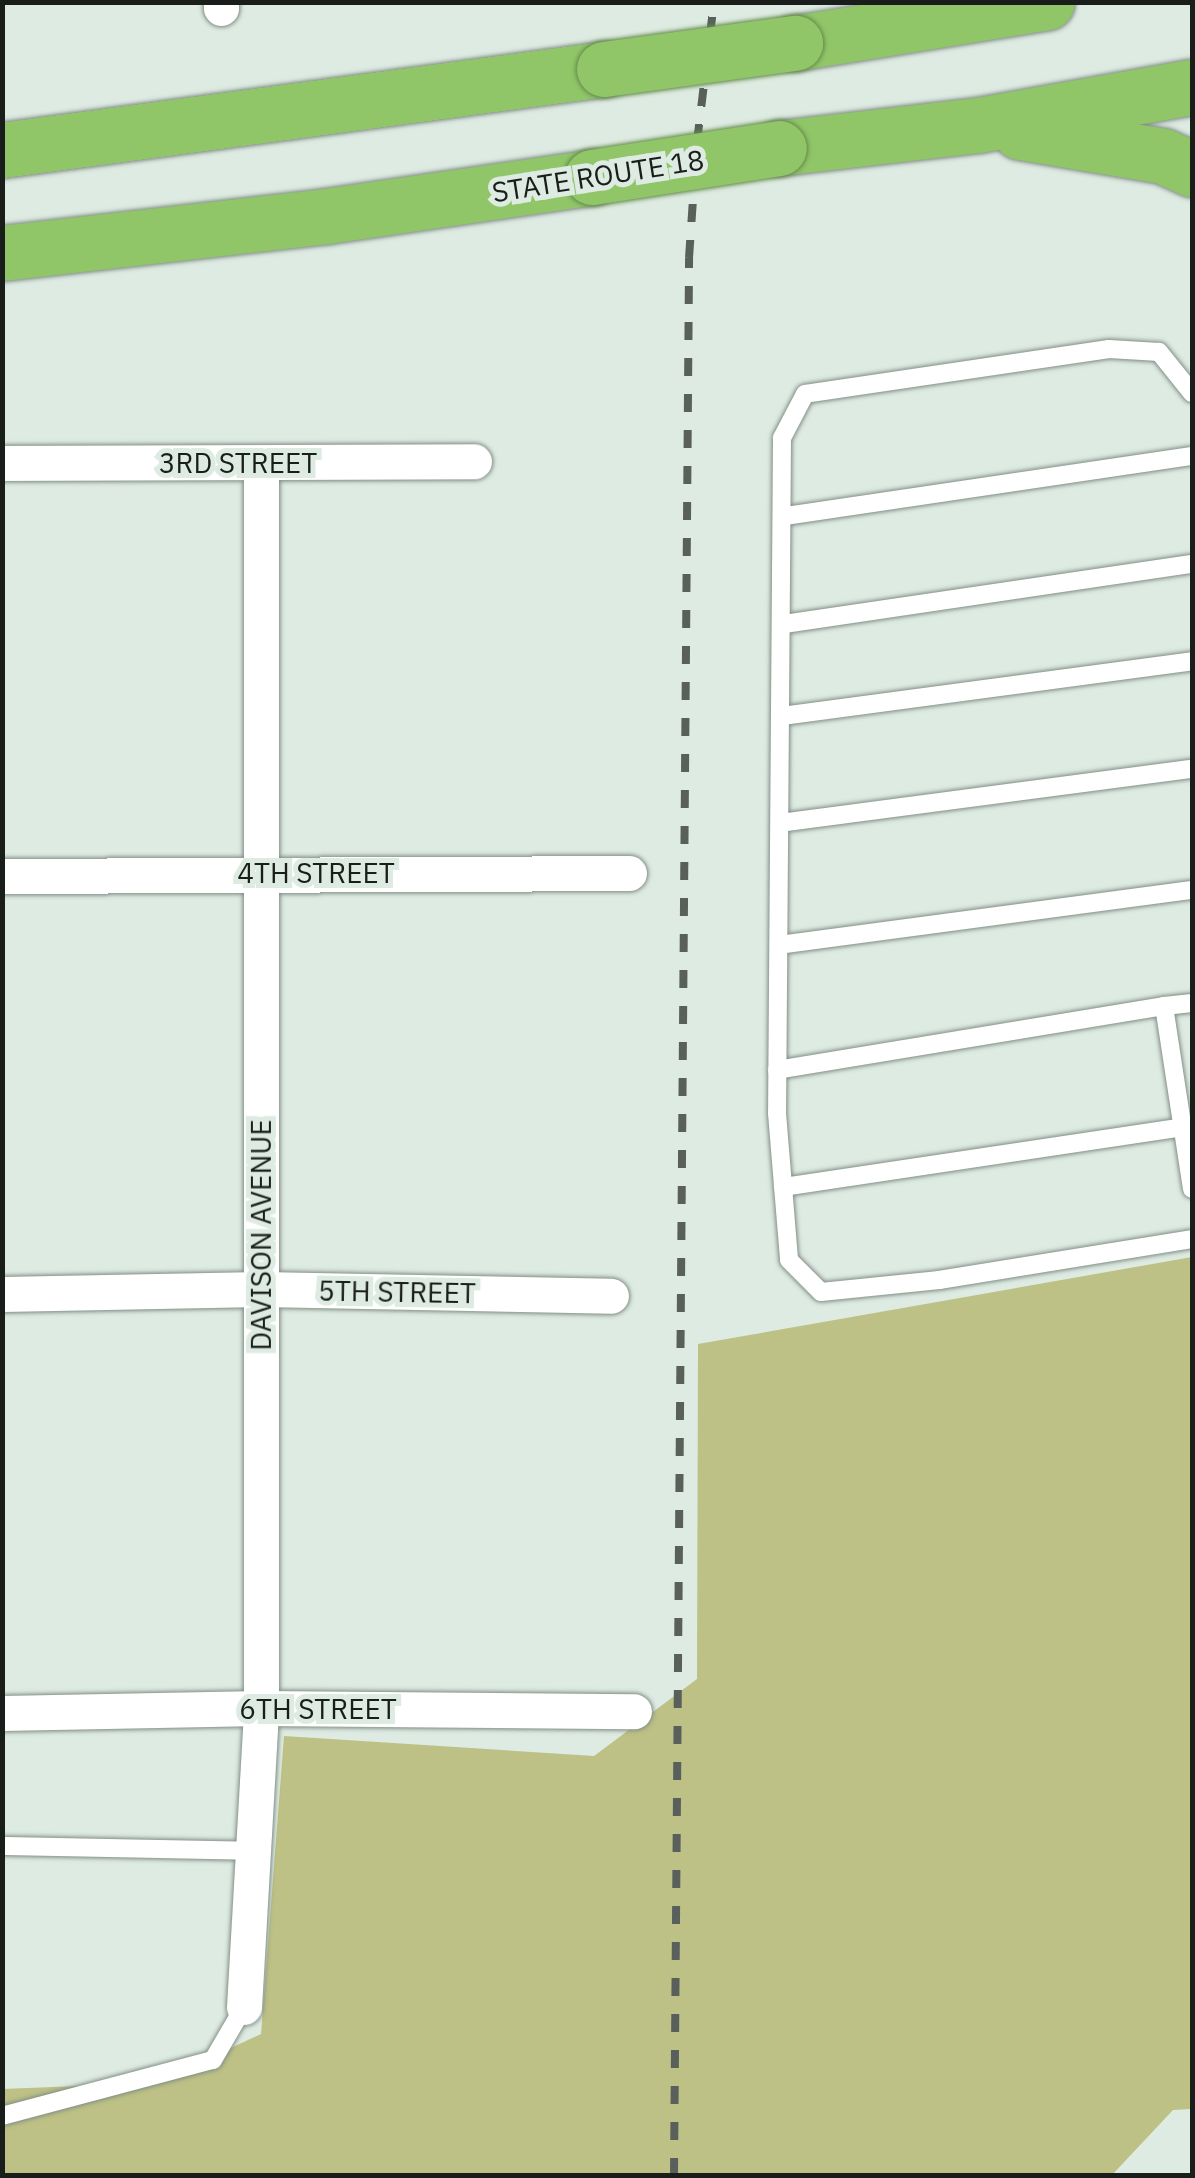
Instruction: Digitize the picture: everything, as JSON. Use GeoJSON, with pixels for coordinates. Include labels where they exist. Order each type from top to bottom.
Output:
{"type":"FeatureCollection","features":[{"type":"Feature","properties":{"kind":"highway"},"geometry":{"type":"LineString","coordinates":[[880,29],[932,2]]}},
{"type":"Feature","properties":{"kind":"highway"},"geometry":{"type":"LineString","coordinates":[[2,150],[795,43],[1047,2]]}},
{"type":"Feature","properties":{"kind":"highway","name":"STATE ROUTE 18"},"geometry":{"type":"LineString","coordinates":[[2,253],[326,216],[780,148],[978,126],[1192,87]]}},
{"type":"Feature","properties":{"kind":"highway"},"geometry":{"type":"LineString","coordinates":[[978,126],[1163,156],[1192,169]]}},
{"type":"Feature","properties":{"kind":"street","name":"3RD STREET"},"geometry":{"type":"LineString","coordinates":[[2,463],[474,461]]}},
{"type":"Feature","properties":{"kind":"street","name":"DAVISON AVENUE"},"geometry":{"type":"LineString","coordinates":[[244,2007],[261,1708],[260,463]]}},
{"type":"Feature","properties":{"kind":"street","name":"4TH STREET"},"geometry":{"type":"LineString","coordinates":[[2,876],[629,874]]}},
{"type":"Feature","properties":{"kind":"street","name":"5TH STREET"},"geometry":{"type":"LineString","coordinates":[[2,1294],[260,1289],[612,1296]]}},
{"type":"Feature","properties":{"kind":"street","name":"6TH STREET"},"geometry":{"type":"LineString","coordinates":[[2,1713],[261,1708],[634,1712]]}},
{"type":"Feature","properties":{"kind":"lane"},"geometry":{"type":"LineString","coordinates":[[1192,393],[1160,352],[1110,349],[805,394],[782,438],[785,516],[778,1070],[789,1260],[820,1292],[940,1280],[1192,1239]]}},
{"type":"Feature","properties":{"kind":"lane"},"geometry":{"type":"LineString","coordinates":[[785,516],[1192,456]]}},
{"type":"Feature","properties":{"kind":"lane"},"geometry":{"type":"LineString","coordinates":[[784,624],[1192,564]]}},
{"type":"Feature","properties":{"kind":"lane"},"geometry":{"type":"LineString","coordinates":[[782,716],[1192,661]]}},
{"type":"Feature","properties":{"kind":"lane"},"geometry":{"type":"LineString","coordinates":[[780,823],[1192,769]]}},
{"type":"Feature","properties":{"kind":"lane"},"geometry":{"type":"LineString","coordinates":[[779,945],[1192,890]]}},
{"type":"Feature","properties":{"kind":"lane"},"geometry":{"type":"LineString","coordinates":[[778,1070],[1192,1003]]}},
{"type":"Feature","properties":{"kind":"lane"},"geometry":{"type":"LineString","coordinates":[[1164,1006],[1192,1189]]}},
{"type":"Feature","properties":{"kind":"lane"},"geometry":{"type":"LineString","coordinates":[[783,1188],[1183,1127]]}},
{"type":"Feature","properties":{"kind":"lane"},"geometry":{"type":"LineString","coordinates":[[2,1846],[252,1851]]}},
{"type":"Feature","properties":{"kind":"lane"},"geometry":{"type":"LineString","coordinates":[[2,2116],[214,2060],[244,2007]]}},
{"type":"Feature","properties":{"kind":"green space"},"geometry":{"type":"Polygon","coordinates":[[[1192,1257],[1192,2109],[1173,2110],[1112,2175],[3,2175],[2,2089],[156,2083],[261,2034],[284,1736],[594,1756],[697,1679],[698,1344],[1192,1257]]]}},
{"type":"Feature","properties":{"kind":"railway"},"geometry":{"type":"LineString","coordinates":[[674,2176],[689,258],[697,142],[714,2]]}}]}
